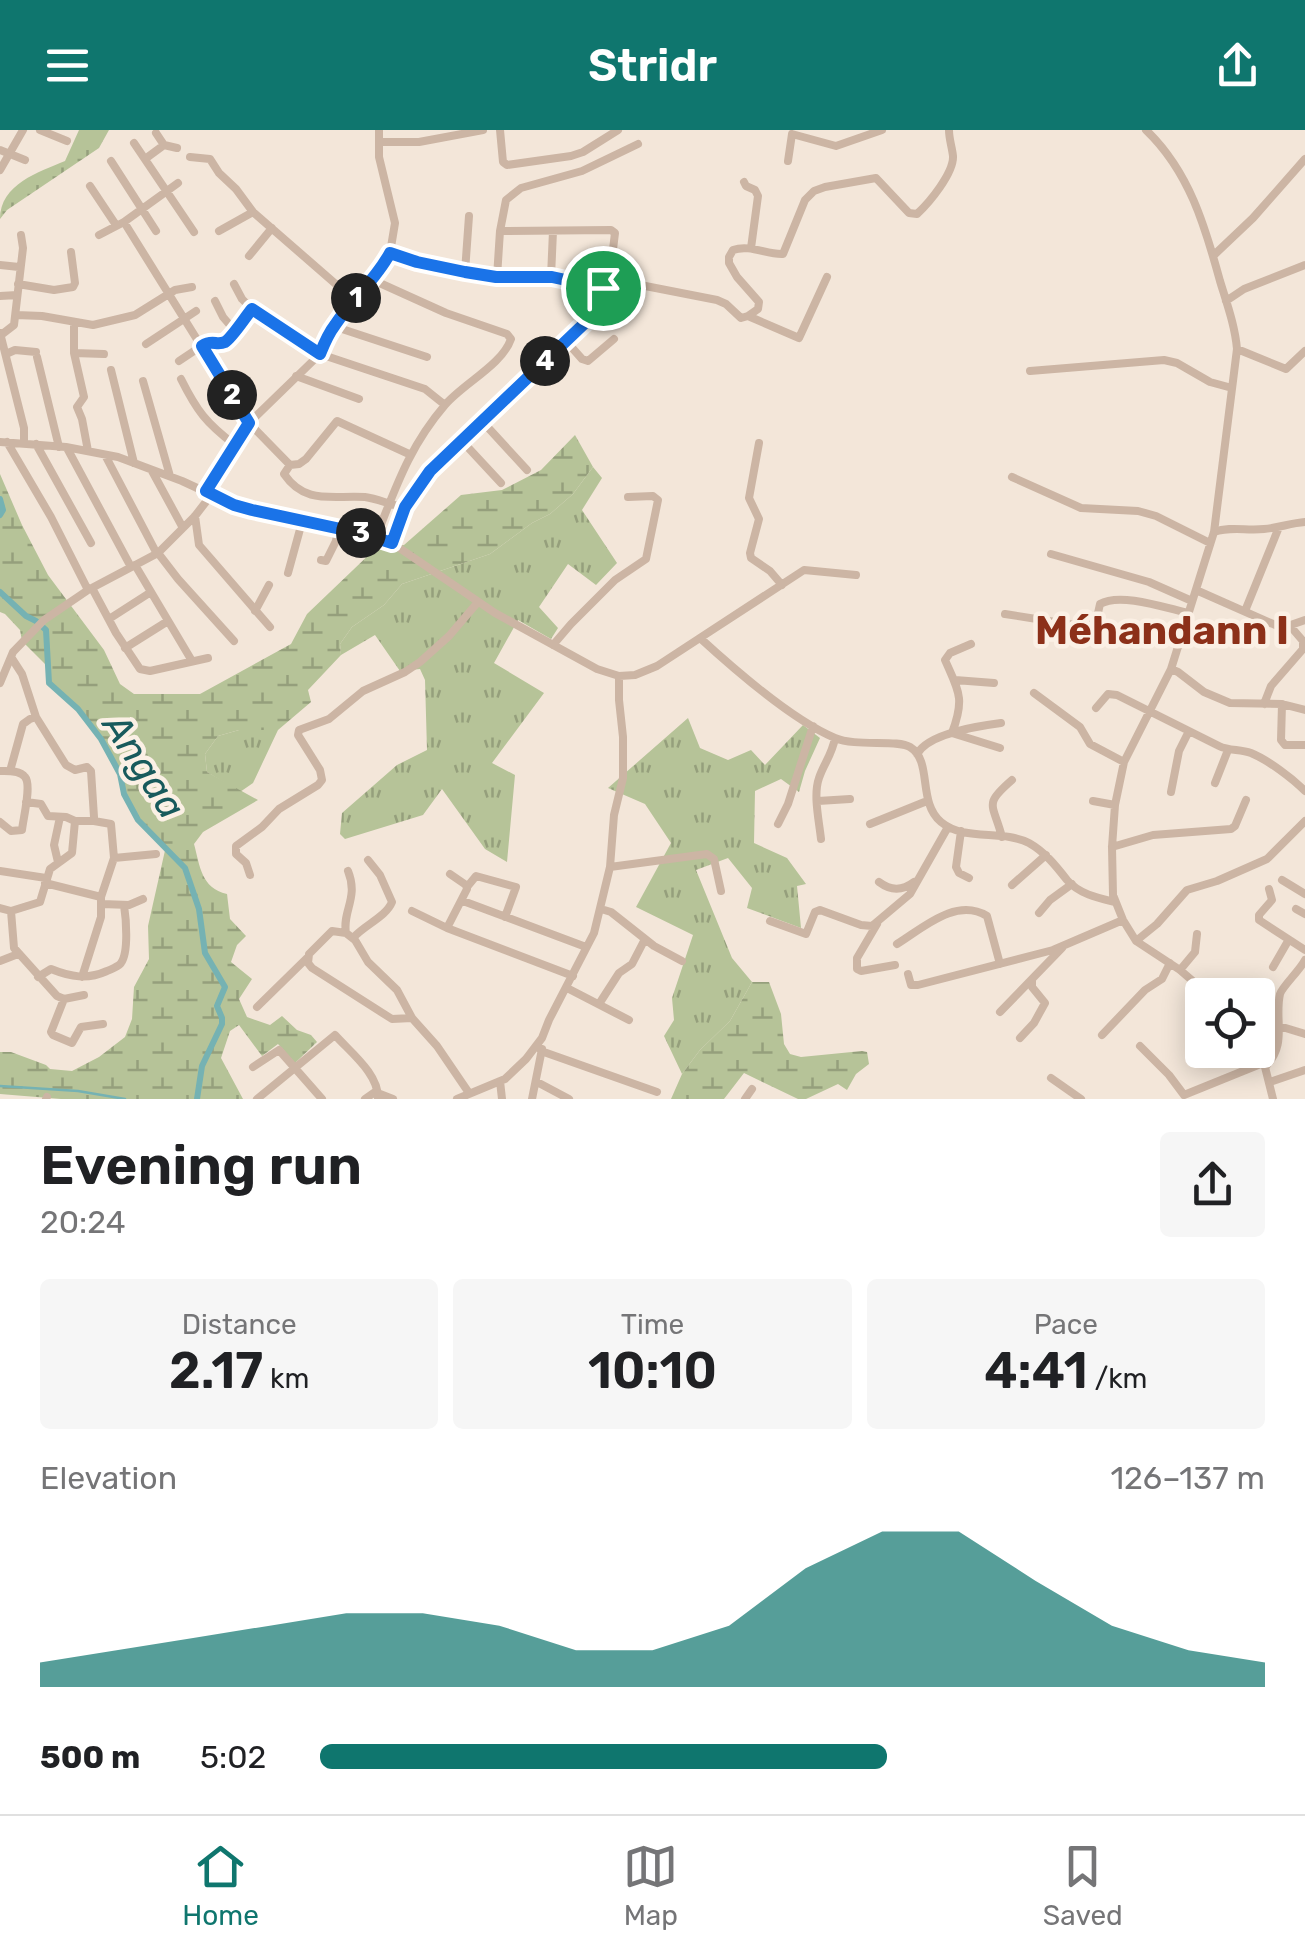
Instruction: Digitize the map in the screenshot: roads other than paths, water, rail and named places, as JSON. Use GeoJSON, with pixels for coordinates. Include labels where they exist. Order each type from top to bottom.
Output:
{"type":"FeatureCollection","features":[{"type":"Feature","properties":{"kind":"street"},"geometry":{"type":"LineString","coordinates":[[0,170],[23,130]]}},
{"type":"Feature","properties":{"kind":"street"},"geometry":{"type":"LineString","coordinates":[[40,130],[67,141]]}},
{"type":"Feature","properties":{"kind":"street"},"geometry":{"type":"LineString","coordinates":[[0,684],[11,657],[42,623],[90,589],[158,553],[196,516],[249,423],[320,354],[335,324],[373,280],[390,253],[394,223],[383,176],[379,130]]}},
{"type":"Feature","properties":{"kind":"street"},"geometry":{"type":"LineString","coordinates":[[379,142],[420,142],[436,135],[478,130]]}},
{"type":"Feature","properties":{"kind":"street"},"geometry":{"type":"LineString","coordinates":[[500,130],[507,165],[571,156],[618,130]]}},
{"type":"Feature","properties":{"kind":"street"},"geometry":{"type":"LineString","coordinates":[[788,161],[791,134],[836,146],[882,130]]}},
{"type":"Feature","properties":{"kind":"street"},"geometry":{"type":"LineString","coordinates":[[390,253],[496,277],[552,277],[606,285],[630,283],[717,300],[740,318],[758,309],[760,302],[729,262],[738,248],[784,254],[805,200],[824,187],[876,178],[909,213],[916,214],[932,198],[952,166],[949,130]]}},
{"type":"Feature","properties":{"kind":"street"},"geometry":{"type":"LineString","coordinates":[[1146,130],[1169,156],[1202,216],[1237,349],[1214,532],[1171,669],[1124,762],[1115,805],[1115,902],[1136,941],[1190,978]]}},
{"type":"Feature","properties":{"kind":"street"},"geometry":{"type":"LineString","coordinates":[[156,133],[164,146]]}},
{"type":"Feature","properties":{"kind":"street"},"geometry":{"type":"LineString","coordinates":[[134,143],[194,232]]}},
{"type":"Feature","properties":{"kind":"street"},"geometry":{"type":"LineString","coordinates":[[496,277],[506,200],[521,188],[582,171],[638,144]]}},
{"type":"Feature","properties":{"kind":"street"},"geometry":{"type":"LineString","coordinates":[[145,159],[164,146],[178,148]]}},
{"type":"Feature","properties":{"kind":"street"},"geometry":{"type":"LineString","coordinates":[[0,150],[24,160]]}},
{"type":"Feature","properties":{"kind":"street"},"geometry":{"type":"LineString","coordinates":[[190,157],[210,159],[253,212],[354,300]]}},
{"type":"Feature","properties":{"kind":"street"},"geometry":{"type":"LineString","coordinates":[[1213,256],[1305,159]]}},
{"type":"Feature","properties":{"kind":"street"},"geometry":{"type":"LineString","coordinates":[[111,161],[156,231]]}},
{"type":"Feature","properties":{"kind":"street"},"geometry":{"type":"LineString","coordinates":[[744,182],[758,196],[751,248]]}},
{"type":"Feature","properties":{"kind":"street"},"geometry":{"type":"LineString","coordinates":[[100,236],[178,183]]}},
{"type":"Feature","properties":{"kind":"street"},"geometry":{"type":"LineString","coordinates":[[90,186],[168,294],[249,423],[290,465]]}},
{"type":"Feature","properties":{"kind":"street"},"geometry":{"type":"LineString","coordinates":[[218,231],[253,212]]}},
{"type":"Feature","properties":{"kind":"street"},"geometry":{"type":"LineString","coordinates":[[465,272],[469,216]]}},
{"type":"Feature","properties":{"kind":"street"},"geometry":{"type":"LineString","coordinates":[[249,256],[272,228]]}},
{"type":"Feature","properties":{"kind":"street"},"geometry":{"type":"LineString","coordinates":[[392,543],[405,507],[430,471],[592,316],[606,285],[615,233],[607,229],[500,231]]}},
{"type":"Feature","properties":{"kind":"street"},"geometry":{"type":"LineString","coordinates":[[552,277],[553,231]]}},
{"type":"Feature","properties":{"kind":"street"},"geometry":{"type":"LineString","coordinates":[[21,235],[16,315],[13,327],[0,334],[24,428],[24,443]]}},
{"type":"Feature","properties":{"kind":"street"},"geometry":{"type":"LineString","coordinates":[[18,284],[54,290],[74,288],[71,252]]}},
{"type":"Feature","properties":{"kind":"street"},"geometry":{"type":"LineString","coordinates":[[1226,300],[1244,288],[1305,264]]}},
{"type":"Feature","properties":{"kind":"street"},"geometry":{"type":"LineString","coordinates":[[0,265],[20,267]]}},
{"type":"Feature","properties":{"kind":"street"},"geometry":{"type":"LineString","coordinates":[[748,316],[799,338],[827,277]]}},
{"type":"Feature","properties":{"kind":"street"},"geometry":{"type":"LineString","coordinates":[[373,280],[510,336],[511,342],[506,352],[445,404],[409,454],[376,537]]}},
{"type":"Feature","properties":{"kind":"street"},"geometry":{"type":"LineString","coordinates":[[234,284],[252,309],[320,354],[425,389],[445,404]]}},
{"type":"Feature","properties":{"kind":"street"},"geometry":{"type":"LineString","coordinates":[[16,315],[94,325],[135,315],[174,290],[192,286]]}},
{"type":"Feature","properties":{"kind":"street"},"geometry":{"type":"LineString","coordinates":[[0,296],[17,296]]}},
{"type":"Feature","properties":{"kind":"street"},"geometry":{"type":"LineString","coordinates":[[214,301],[235,330]]}},
{"type":"Feature","properties":{"kind":"street"},"geometry":{"type":"LineString","coordinates":[[179,362],[209,342],[224,342],[252,309]]}},
{"type":"Feature","properties":{"kind":"street"},"geometry":{"type":"LineString","coordinates":[[146,344],[196,311]]}},
{"type":"Feature","properties":{"kind":"street"},"geometry":{"type":"LineString","coordinates":[[74,322],[74,353],[84,397],[77,407],[88,450]]}},
{"type":"Feature","properties":{"kind":"street"},"geometry":{"type":"LineString","coordinates":[[335,324],[427,357]]}},
{"type":"Feature","properties":{"kind":"street"},"geometry":{"type":"LineString","coordinates":[[566,341],[588,361],[614,339]]}},
{"type":"Feature","properties":{"kind":"street"},"geometry":{"type":"LineString","coordinates":[[1237,349],[1286,369],[1305,351]]}},
{"type":"Feature","properties":{"kind":"street"},"geometry":{"type":"LineString","coordinates":[[6,354],[15,350],[36,354],[63,447],[192,662]]}},
{"type":"Feature","properties":{"kind":"street"},"geometry":{"type":"LineString","coordinates":[[74,353],[104,354]]}},
{"type":"Feature","properties":{"kind":"street"},"geometry":{"type":"LineString","coordinates":[[1030,371],[1164,360],[1232,388]]}},
{"type":"Feature","properties":{"kind":"street"},"geometry":{"type":"LineString","coordinates":[[111,370],[134,463]]}},
{"type":"Feature","properties":{"kind":"street"},"geometry":{"type":"LineString","coordinates":[[296,376],[359,399]]}},
{"type":"Feature","properties":{"kind":"street"},"geometry":{"type":"LineString","coordinates":[[181,379],[205,421],[235,445]]}},
{"type":"Feature","properties":{"kind":"street"},"geometry":{"type":"LineString","coordinates":[[143,382],[170,476]]}},
{"type":"Feature","properties":{"kind":"street"},"geometry":{"type":"LineString","coordinates":[[405,507],[364,497],[302,493],[284,476],[290,465],[306,459],[337,421],[409,454]]}},
{"type":"Feature","properties":{"kind":"street"},"geometry":{"type":"LineString","coordinates":[[482,421],[527,470]]}},
{"type":"Feature","properties":{"kind":"street"},"geometry":{"type":"LineString","coordinates":[[462,441],[501,482]]}},
{"type":"Feature","properties":{"kind":"street"},"geometry":{"type":"LineString","coordinates":[[3,442],[88,450],[170,476],[234,505],[392,543],[478,602],[553,646],[619,676],[635,675],[657,666],[808,569],[856,576]]}},
{"type":"Feature","properties":{"kind":"street"},"geometry":{"type":"LineString","coordinates":[[3,442],[136,664],[144,670],[208,658]]}},
{"type":"Feature","properties":{"kind":"street"},"geometry":{"type":"LineString","coordinates":[[759,443],[749,498],[759,519],[751,558],[782,585]]}},
{"type":"Feature","properties":{"kind":"street"},"geometry":{"type":"LineString","coordinates":[[36,444],[90,543]]}},
{"type":"Feature","properties":{"kind":"street"},"geometry":{"type":"LineString","coordinates":[[104,455],[158,553],[234,641]]}},
{"type":"Feature","properties":{"kind":"street"},"geometry":{"type":"LineString","coordinates":[[151,469],[183,528]]}},
{"type":"Feature","properties":{"kind":"street"},"geometry":{"type":"LineString","coordinates":[[1012,478],[1080,508],[1138,511],[1156,516],[1210,543]]}},
{"type":"Feature","properties":{"kind":"street"},"geometry":{"type":"LineString","coordinates":[[553,646],[615,580],[646,560],[658,500],[653,496],[628,498]]}},
{"type":"Feature","properties":{"kind":"street"},"geometry":{"type":"LineString","coordinates":[[196,516],[199,545],[270,627]]}},
{"type":"Feature","properties":{"kind":"street"},"geometry":{"type":"LineString","coordinates":[[288,573],[302,522]]}},
{"type":"Feature","properties":{"kind":"street"},"geometry":{"type":"LineString","coordinates":[[1214,532],[1230,528],[1262,530],[1305,522]]}},
{"type":"Feature","properties":{"kind":"street"},"geometry":{"type":"LineString","coordinates":[[1244,612],[1279,527]]}},
{"type":"Feature","properties":{"kind":"street"},"geometry":{"type":"LineString","coordinates":[[321,560],[326,561],[332,554],[338,528]]}},
{"type":"Feature","properties":{"kind":"street"},"geometry":{"type":"LineString","coordinates":[[1051,554],[1149,582],[1192,601]]}},
{"type":"Feature","properties":{"kind":"street"},"geometry":{"type":"LineString","coordinates":[[255,611],[270,586]]}},
{"type":"Feature","properties":{"kind":"street"},"geometry":{"type":"LineString","coordinates":[[1196,590],[1282,628],[1305,620]]}},
{"type":"Feature","properties":{"kind":"street"},"geometry":{"type":"LineString","coordinates":[[109,620],[151,592]]}},
{"type":"Feature","properties":{"kind":"street"},"geometry":{"type":"LineString","coordinates":[[1005,614],[1087,627],[1096,622],[1100,604],[1112,599],[1188,613]]}},
{"type":"Feature","properties":{"kind":"street"},"geometry":{"type":"LineString","coordinates":[[250,875],[246,863],[236,854],[236,846],[262,828],[279,808],[322,780],[299,730],[329,719],[363,691],[420,662],[450,636],[478,602]]}},
{"type":"Feature","properties":{"kind":"street"},"geometry":{"type":"LineString","coordinates":[[125,648],[168,621]]}},
{"type":"Feature","properties":{"kind":"street"},"geometry":{"type":"LineString","coordinates":[[1264,704],[1271,686],[1302,649],[1302,641],[1291,627]]}},
{"type":"Feature","properties":{"kind":"street"},"geometry":{"type":"LineString","coordinates":[[700,638],[760,688],[836,738],[906,745],[917,754],[927,802],[948,827],[1021,840],[1046,856],[1072,884],[1095,898],[1115,902]]}},
{"type":"Feature","properties":{"kind":"street"},"geometry":{"type":"LineString","coordinates":[[952,733],[960,706],[959,692],[945,660],[950,653],[971,644]]}},
{"type":"Feature","properties":{"kind":"street"},"geometry":{"type":"LineString","coordinates":[[11,657],[22,674],[36,718],[66,765],[91,771],[94,822]]}},
{"type":"Feature","properties":{"kind":"street"},"geometry":{"type":"LineString","coordinates":[[1171,669],[1204,692],[1230,702],[1282,704],[1305,710]]}},
{"type":"Feature","properties":{"kind":"street"},"geometry":{"type":"LineString","coordinates":[[458,1099],[500,1081],[526,1060],[542,1038],[594,933],[610,868],[614,815],[623,778],[619,676]]}},
{"type":"Feature","properties":{"kind":"street"},"geometry":{"type":"LineString","coordinates":[[956,680],[994,684]]}},
{"type":"Feature","properties":{"kind":"street"},"geometry":{"type":"LineString","coordinates":[[1034,692],[1080,727],[1090,744],[1124,762]]}},
{"type":"Feature","properties":{"kind":"street"},"geometry":{"type":"LineString","coordinates":[[1096,708],[1104,696],[1112,693],[1188,733],[1228,750],[1254,755],[1305,791]]}},
{"type":"Feature","properties":{"kind":"street"},"geometry":{"type":"LineString","coordinates":[[1282,704],[1284,746],[1305,746]]}},
{"type":"Feature","properties":{"kind":"street"},"geometry":{"type":"LineString","coordinates":[[0,822],[7,830],[20,831],[26,778],[19,772],[5,771],[23,724],[36,718]]}},
{"type":"Feature","properties":{"kind":"street"},"geometry":{"type":"LineString","coordinates":[[917,754],[925,744],[952,733],[1001,723]]}},
{"type":"Feature","properties":{"kind":"street"},"geometry":{"type":"LineString","coordinates":[[778,824],[813,726]]}},
{"type":"Feature","properties":{"kind":"street"},"geometry":{"type":"LineString","coordinates":[[952,733],[1000,748]]}},
{"type":"Feature","properties":{"kind":"street"},"geometry":{"type":"LineString","coordinates":[[1171,792],[1188,733]]}},
{"type":"Feature","properties":{"kind":"street"},"geometry":{"type":"LineString","coordinates":[[821,838],[819,778],[836,738]]}},
{"type":"Feature","properties":{"kind":"street"},"geometry":{"type":"LineString","coordinates":[[1215,784],[1228,750]]}},
{"type":"Feature","properties":{"kind":"street"},"geometry":{"type":"LineString","coordinates":[[1002,836],[992,802],[994,795],[1012,780]]}},
{"type":"Feature","properties":{"kind":"street"},"geometry":{"type":"LineString","coordinates":[[818,802],[850,799]]}},
{"type":"Feature","properties":{"kind":"street"},"geometry":{"type":"LineString","coordinates":[[1093,800],[1115,805]]}},
{"type":"Feature","properties":{"kind":"street"},"geometry":{"type":"LineString","coordinates":[[1112,847],[1153,835],[1231,829],[1246,800]]}},
{"type":"Feature","properties":{"kind":"street"},"geometry":{"type":"LineString","coordinates":[[26,802],[41,804],[48,816],[110,824],[114,858],[82,977]]}},
{"type":"Feature","properties":{"kind":"street"},"geometry":{"type":"LineString","coordinates":[[870,824],[927,802]]}},
{"type":"Feature","properties":{"kind":"street"},"geometry":{"type":"LineString","coordinates":[[58,862],[54,845],[60,817]]}},
{"type":"Feature","properties":{"kind":"street"},"geometry":{"type":"LineString","coordinates":[[0,908],[11,911],[40,902],[50,869],[72,853],[75,821]]}},
{"type":"Feature","properties":{"kind":"street"},"geometry":{"type":"LineString","coordinates":[[1136,941],[1187,890],[1267,859],[1305,821]]}},
{"type":"Feature","properties":{"kind":"street"},"geometry":{"type":"LineString","coordinates":[[895,965],[861,971],[857,969],[857,958],[877,924],[910,894],[948,827]]}},
{"type":"Feature","properties":{"kind":"street"},"geometry":{"type":"LineString","coordinates":[[960,832],[956,867],[969,878]]}},
{"type":"Feature","properties":{"kind":"street"},"geometry":{"type":"LineString","coordinates":[[114,858],[156,854]]}},
{"type":"Feature","properties":{"kind":"street"},"geometry":{"type":"LineString","coordinates":[[610,868],[707,854],[714,859],[721,891]]}},
{"type":"Feature","properties":{"kind":"street"},"geometry":{"type":"LineString","coordinates":[[1012,884],[1046,856]]}},
{"type":"Feature","properties":{"kind":"street"},"geometry":{"type":"LineString","coordinates":[[350,936],[389,909],[392,902],[368,860]]}},
{"type":"Feature","properties":{"kind":"street"},"geometry":{"type":"LineString","coordinates":[[0,871],[45,880],[102,901],[124,905],[142,900]]}},
{"type":"Feature","properties":{"kind":"street"},"geometry":{"type":"LineString","coordinates":[[348,871],[354,884],[344,924],[350,936],[368,962],[397,990],[412,1018],[470,1093]]}},
{"type":"Feature","properties":{"kind":"street"},"geometry":{"type":"LineString","coordinates":[[450,874],[468,887]]}},
{"type":"Feature","properties":{"kind":"street"},"geometry":{"type":"LineString","coordinates":[[447,928],[476,876],[516,887],[506,918]]}},
{"type":"Feature","properties":{"kind":"street"},"geometry":{"type":"LineString","coordinates":[[879,882],[899,889],[918,879]]}},
{"type":"Feature","properties":{"kind":"street"},"geometry":{"type":"LineString","coordinates":[[1282,880],[1305,894]]}},
{"type":"Feature","properties":{"kind":"street"},"geometry":{"type":"LineString","coordinates":[[1040,913],[1072,884]]}},
{"type":"Feature","properties":{"kind":"street"},"geometry":{"type":"LineString","coordinates":[[1269,889],[1272,900],[1259,920],[1305,950]]}},
{"type":"Feature","properties":{"kind":"street"},"geometry":{"type":"LineString","coordinates":[[463,901],[586,947]]}},
{"type":"Feature","properties":{"kind":"street"},"geometry":{"type":"LineString","coordinates":[[38,977],[49,970],[66,976],[96,976],[121,963],[126,938],[124,905]]}},
{"type":"Feature","properties":{"kind":"street"},"geometry":{"type":"LineString","coordinates":[[601,909],[682,961]]}},
{"type":"Feature","properties":{"kind":"street"},"geometry":{"type":"LineString","coordinates":[[770,921],[804,934],[815,912],[820,910],[861,925],[877,924]]}},
{"type":"Feature","properties":{"kind":"street"},"geometry":{"type":"LineString","coordinates":[[897,944],[956,910],[980,912],[987,916],[1000,964]]}},
{"type":"Feature","properties":{"kind":"street"},"geometry":{"type":"LineString","coordinates":[[11,911],[12,943],[18,954],[52,992],[64,999],[84,995]]}},
{"type":"Feature","properties":{"kind":"street"},"geometry":{"type":"LineString","coordinates":[[412,911],[573,976]]}},
{"type":"Feature","properties":{"kind":"street"},"geometry":{"type":"LineString","coordinates":[[908,974],[914,986],[1036,956],[1123,920]]}},
{"type":"Feature","properties":{"kind":"street"},"geometry":{"type":"LineString","coordinates":[[257,1008],[328,934],[336,930],[350,936]]}},
{"type":"Feature","properties":{"kind":"street"},"geometry":{"type":"LineString","coordinates":[[1180,970],[1194,952],[1197,934]]}},
{"type":"Feature","properties":{"kind":"street"},"geometry":{"type":"LineString","coordinates":[[599,1004],[619,974],[632,964],[645,940]]}},
{"type":"Feature","properties":{"kind":"street"},"geometry":{"type":"LineString","coordinates":[[1273,967],[1288,940]]}},
{"type":"Feature","properties":{"kind":"street"},"geometry":{"type":"LineString","coordinates":[[1000,1012],[1064,945]]}},
{"type":"Feature","properties":{"kind":"street"},"geometry":{"type":"LineString","coordinates":[[0,961],[18,954]]}},
{"type":"Feature","properties":{"kind":"street"},"geometry":{"type":"LineString","coordinates":[[308,958],[312,968],[392,1020],[412,1018]]}},
{"type":"Feature","properties":{"kind":"street"},"geometry":{"type":"LineString","coordinates":[[1275,1056],[1281,992],[1305,960]]}},
{"type":"Feature","properties":{"kind":"street"},"geometry":{"type":"LineString","coordinates":[[1102,1035],[1162,979],[1170,964]]}},
{"type":"Feature","properties":{"kind":"street"},"geometry":{"type":"LineString","coordinates":[[1020,1038],[1045,1003],[1032,988],[1032,980]]}},
{"type":"Feature","properties":{"kind":"street"},"geometry":{"type":"LineString","coordinates":[[568,988],[629,1020]]}},
{"type":"Feature","properties":{"kind":"street"},"geometry":{"type":"LineString","coordinates":[[64,999],[53,1035],[72,1043],[81,1026],[103,1024]]}},
{"type":"Feature","properties":{"kind":"street"},"geometry":{"type":"LineString","coordinates":[[1279,1026],[1305,1034]]}},
{"type":"Feature","properties":{"kind":"street"},"geometry":{"type":"LineString","coordinates":[[258,1099],[335,1035],[370,1072],[379,1096]]}},
{"type":"Feature","properties":{"kind":"street"},"geometry":{"type":"LineString","coordinates":[[532,1099],[542,1038]]}},
{"type":"Feature","properties":{"kind":"street"},"geometry":{"type":"LineString","coordinates":[[1140,1046],[1169,1075],[1183,1097],[1256,1068]]}},
{"type":"Feature","properties":{"kind":"street"},"geometry":{"type":"LineString","coordinates":[[253,1067],[277,1050],[322,1099]]}},
{"type":"Feature","properties":{"kind":"street"},"geometry":{"type":"LineString","coordinates":[[542,1051],[657,1092]]}},
{"type":"Feature","properties":{"kind":"street"},"geometry":{"type":"LineString","coordinates":[[1265,1068],[1273,1099]]}},
{"type":"Feature","properties":{"kind":"street"},"geometry":{"type":"LineString","coordinates":[[1270,1082],[1305,1070]]}},
{"type":"Feature","properties":{"kind":"street"},"geometry":{"type":"LineString","coordinates":[[1051,1078],[1081,1099]]}},
{"type":"Feature","properties":{"kind":"street"},"geometry":{"type":"LineString","coordinates":[[500,1081],[502,1099]]}},
{"type":"Feature","properties":{"kind":"street"},"geometry":{"type":"LineString","coordinates":[[536,1082],[566,1098]]}},
{"type":"Feature","properties":{"kind":"street"},"geometry":{"type":"LineString","coordinates":[[630,1099],[634,1084]]}},
{"type":"Feature","properties":{"kind":"street"},"geometry":{"type":"LineString","coordinates":[[745,1099],[752,1089]]}},
{"type":"Feature","properties":{"kind":"street"},"geometry":{"type":"LineString","coordinates":[[364,1099],[373,1092],[393,1099]]}},
{"type":"Feature","properties":{"kind":"waterway","name":"Angaa"},"geometry":{"type":"LineString","coordinates":[[0,499],[0,515]]}},
{"type":"Feature","properties":{"kind":"waterway","name":"Angaa"},"geometry":{"type":"LineString","coordinates":[[0,592],[46,630],[49,683],[78,709],[101,739],[138,820],[185,868],[199,909],[205,953],[225,987],[217,1006],[222,1024],[202,1066],[197,1099]]}},
{"type":"Feature","properties":{"kind":"waterway"},"geometry":{"type":"LineString","coordinates":[[0,1086],[78,1091],[125,1099]]}},
{"type":"Feature","properties":{"kind":"district","name":"Méhandann I"},"geometry":{"type":"Point","coordinates":[1162,630]}}]}
